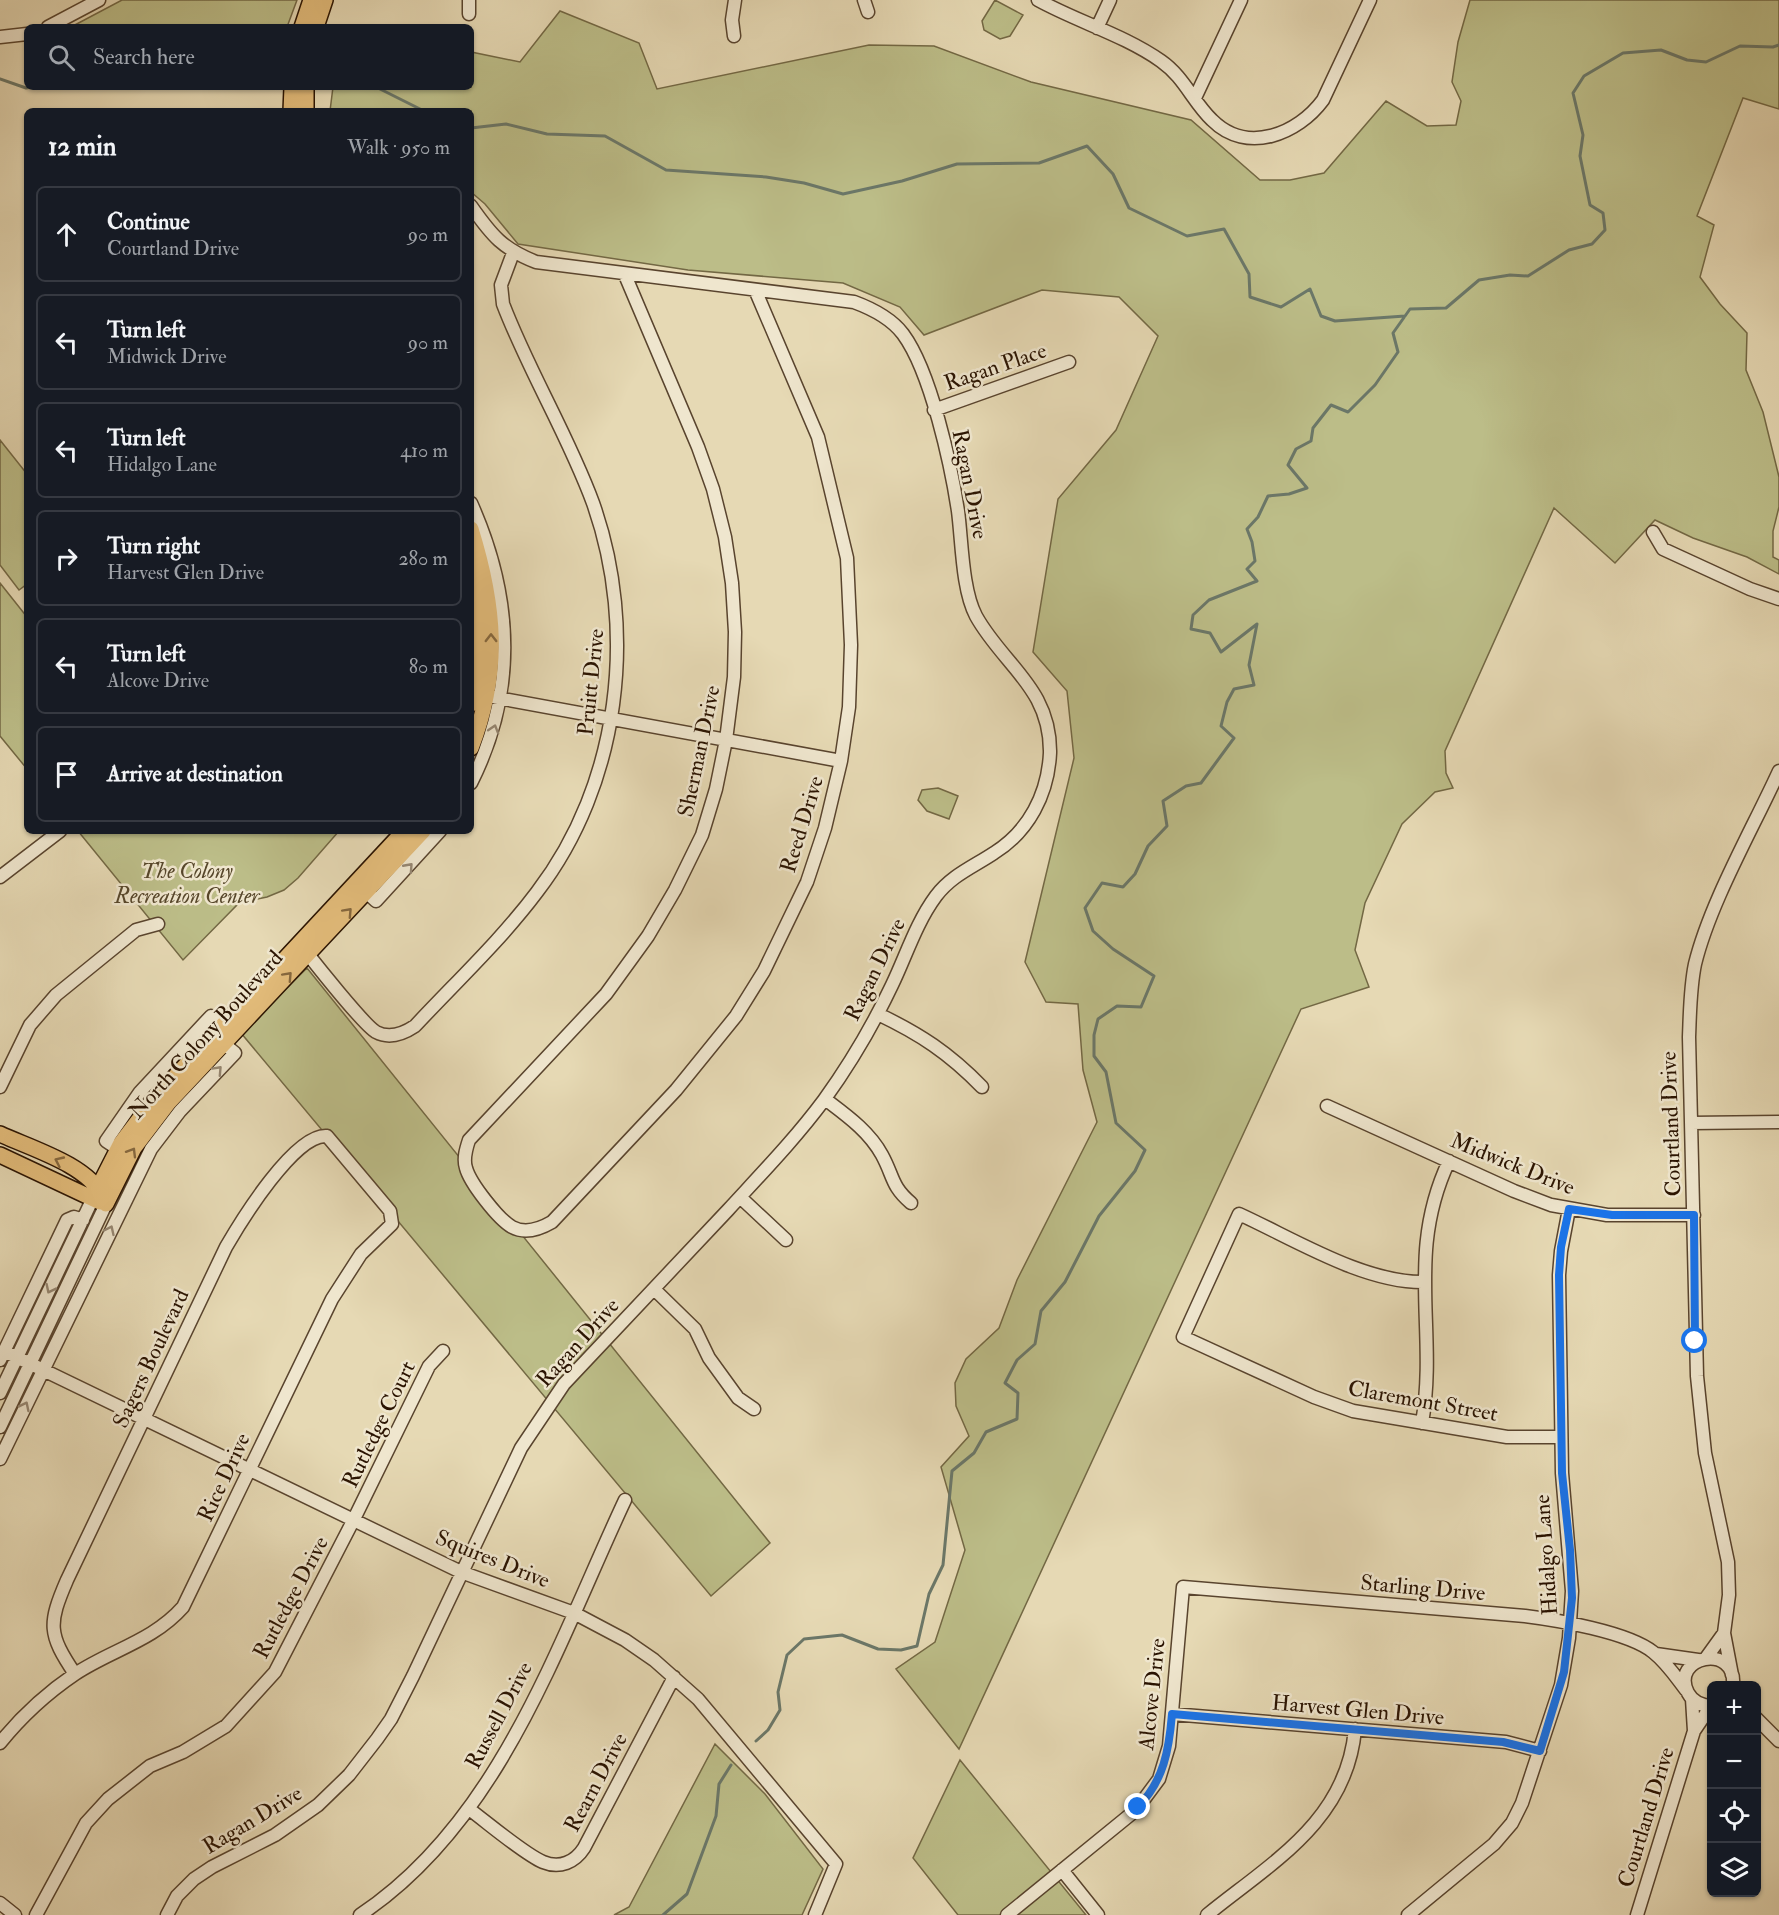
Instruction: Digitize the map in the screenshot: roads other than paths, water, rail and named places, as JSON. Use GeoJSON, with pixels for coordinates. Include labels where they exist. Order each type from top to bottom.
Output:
{"type":"FeatureCollection","features":[{"type":"Feature","properties":{"kind":"main road"},"geometry":{"type":"LineString","coordinates":[[303,24],[311,0]]}},
{"type":"Feature","properties":{"kind":"main road"},"geometry":{"type":"LineString","coordinates":[[317,24],[325,0]]}},
{"type":"Feature","properties":{"kind":"main road"},"geometry":{"type":"LineString","coordinates":[[291,108],[292,90]]}},
{"type":"Feature","properties":{"kind":"main road"},"geometry":{"type":"LineString","coordinates":[[306,90],[306,108]]}},
{"type":"Feature","properties":{"kind":"main road"},"geometry":{"type":"LineString","coordinates":[[474,538],[483,567],[491,611],[491,660],[474,736]]}},
{"type":"Feature","properties":{"kind":"main road"},"geometry":{"type":"LineString","coordinates":[[474,585],[478,606],[478,641],[483,698]]}},
{"type":"Feature","properties":{"kind":"main road","name":"North Colony Boulevard"},"geometry":{"type":"LineString","coordinates":[[99,1197],[146,1132],[224,1044],[401,834]]}},
{"type":"Feature","properties":{"kind":"main road","name":"North Colony Boulevard"},"geometry":{"type":"LineString","coordinates":[[99,1197],[110,1163],[156,1097],[221,1026],[366,892],[420,834]]}},
{"type":"Feature","properties":{"kind":"main road"},"geometry":{"type":"LineString","coordinates":[[0,1134],[80,1171],[99,1197]]}},
{"type":"Feature","properties":{"kind":"main road"},"geometry":{"type":"LineString","coordinates":[[0,1155],[99,1197]]}},
{"type":"Feature","properties":{"kind":"main road"},"geometry":{"type":"LineString","coordinates":[[80,1171],[99,1169],[110,1163]]}},
{"type":"Feature","properties":{"kind":"street"},"geometry":{"type":"LineString","coordinates":[[54,24],[99,0]]}},
{"type":"Feature","properties":{"kind":"street"},"geometry":{"type":"LineString","coordinates":[[469,0],[469,14]]}},
{"type":"Feature","properties":{"kind":"street"},"geometry":{"type":"LineString","coordinates":[[734,36],[732,20],[735,0]]}},
{"type":"Feature","properties":{"kind":"street"},"geometry":{"type":"LineString","coordinates":[[1038,0],[1163,63],[1186,85],[1214,122],[1242,135],[1270,137],[1296,128],[1312,115],[1323,100],[1370,0]]}},
{"type":"Feature","properties":{"kind":"street"},"geometry":{"type":"LineString","coordinates":[[1097,28],[1110,0]]}},
{"type":"Feature","properties":{"kind":"street"},"geometry":{"type":"LineString","coordinates":[[1195,98],[1241,0]]}},
{"type":"Feature","properties":{"kind":"street"},"geometry":{"type":"LineString","coordinates":[[0,37],[24,34]]}},
{"type":"Feature","properties":{"kind":"street","name":"Ragan Drive"},"geometry":{"type":"LineString","coordinates":[[167,1915],[177,1896],[194,1879],[295,1823],[349,1775],[391,1719],[521,1448],[540,1417],[564,1384],[740,1197],[825,1099],[878,1014],[925,912],[939,892],[956,875],[994,854],[1014,838],[1029,820],[1044,789],[1050,755],[1046,727],[1034,690],[992,640],[972,607],[954,488],[934,410],[913,351],[902,334],[880,313],[854,302],[557,267],[536,262],[513,253],[494,238],[474,210]]}},
{"type":"Feature","properties":{"kind":"street","name":"Pruitt Drive"},"geometry":{"type":"LineString","coordinates":[[303,949],[376,1032],[395,1035],[415,1026],[506,931],[538,891],[558,860],[580,818],[598,774],[612,719],[617,650],[614,588],[592,502],[503,304],[501,285],[513,253]]}},
{"type":"Feature","properties":{"kind":"street","name":"Sherman Drive"},"geometry":{"type":"LineString","coordinates":[[489,1203],[472,1181],[465,1167],[465,1154],[469,1140],[606,994],[648,936],[675,890],[702,835],[716,789],[726,740],[734,677],[735,632],[732,583],[724,537],[713,489],[698,447],[625,275]]}},
{"type":"Feature","properties":{"kind":"street","name":"Reed Drive"},"geometry":{"type":"LineString","coordinates":[[489,1203],[512,1227],[538,1230],[552,1222],[707,1055],[736,1016],[786,930],[807,882],[821,838],[841,761],[849,707],[851,645],[847,558],[818,437],[756,291]]}},
{"type":"Feature","properties":{"kind":"street","name":"Ragan Place"},"geometry":{"type":"LineString","coordinates":[[934,410],[1069,362]]}},
{"type":"Feature","properties":{"kind":"street"},"geometry":{"type":"LineString","coordinates":[[474,511],[495,568],[504,613],[505,661],[483,698],[485,755],[474,777]]}},
{"type":"Feature","properties":{"kind":"street"},"geometry":{"type":"LineString","coordinates":[[1653,532],[1662,549],[1750,589],[1779,599]]}},
{"type":"Feature","properties":{"kind":"street"},"geometry":{"type":"LineString","coordinates":[[483,698],[841,761]]}},
{"type":"Feature","properties":{"kind":"street","name":"Courtland Drive"},"geometry":{"type":"LineString","coordinates":[[1733,1681],[1724,1633],[1730,1595],[1729,1566],[1710,1478],[1698,1402],[1689,1037],[1695,966],[1704,932],[1779,771]]}},
{"type":"Feature","properties":{"kind":"street"},"geometry":{"type":"LineString","coordinates":[[0,877],[56,834]]}},
{"type":"Feature","properties":{"kind":"street"},"geometry":{"type":"LineString","coordinates":[[366,892],[376,902],[437,834]]}},
{"type":"Feature","properties":{"kind":"street"},"geometry":{"type":"LineString","coordinates":[[0,1087],[30,1025],[56,995],[136,930],[158,924]]}},
{"type":"Feature","properties":{"kind":"street"},"geometry":{"type":"LineString","coordinates":[[878,1014],[915,1032],[954,1058],[982,1087]]}},
{"type":"Feature","properties":{"kind":"street"},"geometry":{"type":"LineString","coordinates":[[0,1459],[151,1149],[180,1111],[235,1053],[224,1044]]}},
{"type":"Feature","properties":{"kind":"street"},"geometry":{"type":"LineString","coordinates":[[825,1099],[870,1137],[882,1156],[897,1191],[911,1203]]}},
{"type":"Feature","properties":{"kind":"street","name":"Midwick Drive"},"geometry":{"type":"LineString","coordinates":[[1327,1106],[1528,1197],[1569,1209],[1612,1215],[1694,1215]]}},
{"type":"Feature","properties":{"kind":"street"},"geometry":{"type":"LineString","coordinates":[[1691,1123],[1779,1122]]}},
{"type":"Feature","properties":{"kind":"street","name":"Sagers Boulevard"},"geometry":{"type":"LineString","coordinates":[[75,1674],[61,1653],[52,1628],[59,1600],[226,1247],[257,1198],[287,1162],[318,1135],[327,1136],[360,1174]]}},
{"type":"Feature","properties":{"kind":"street"},"geometry":{"type":"LineString","coordinates":[[1422,1423],[1425,1397],[1424,1282],[1428,1220],[1437,1187],[1449,1161]]}},
{"type":"Feature","properties":{"kind":"street","name":"Rice Drive"},"geometry":{"type":"LineString","coordinates":[[0,1743],[33,1707],[75,1674],[152,1635],[169,1623],[183,1607],[332,1299],[361,1254],[392,1224],[390,1211],[360,1174]]}},
{"type":"Feature","properties":{"kind":"street","name":"North Colony Boulevard"},"geometry":{"type":"LineString","coordinates":[[0,1393],[83,1221],[99,1197]]}},
{"type":"Feature","properties":{"kind":"street","name":"North Colony Boulevard"},"geometry":{"type":"LineString","coordinates":[[0,1427],[31,1364],[99,1197]]}},
{"type":"Feature","properties":{"kind":"street"},"geometry":{"type":"LineString","coordinates":[[740,1197],[786,1240]]}},
{"type":"Feature","properties":{"kind":"street","name":"Hidalgo Lane"},"geometry":{"type":"LineString","coordinates":[[1408,1915],[1504,1834],[1518,1812],[1561,1685],[1571,1624],[1572,1570],[1562,1490],[1559,1264],[1569,1209]]}},
{"type":"Feature","properties":{"kind":"street","name":"Claremont Street"},"geometry":{"type":"LineString","coordinates":[[1424,1282],[1398,1282],[1373,1275],[1239,1214],[1183,1337],[1337,1406],[1507,1437],[1561,1437]]}},
{"type":"Feature","properties":{"kind":"street"},"geometry":{"type":"LineString","coordinates":[[2,1356],[67,1220],[74,1217],[83,1221]]}},
{"type":"Feature","properties":{"kind":"street"},"geometry":{"type":"LineString","coordinates":[[654,1289],[695,1329],[709,1358],[738,1398],[754,1409]]}},
{"type":"Feature","properties":{"kind":"street","name":"Rutledge Court"},"geometry":{"type":"LineString","coordinates":[[354,1519],[429,1366],[443,1351]]}},
{"type":"Feature","properties":{"kind":"street","name":"Squires Drive"},"geometry":{"type":"LineString","coordinates":[[2,1356],[17,1357],[462,1572],[574,1613],[625,1640],[674,1677],[698,1700],[836,1864],[815,1915]]}},
{"type":"Feature","properties":{"kind":"street","name":"Russell Drive"},"geometry":{"type":"LineString","coordinates":[[360,1915],[382,1900],[413,1873],[469,1809],[510,1746],[625,1500]]}},
{"type":"Feature","properties":{"kind":"street","name":"Rutledge Drive"},"geometry":{"type":"LineString","coordinates":[[36,1915],[86,1822],[108,1798],[150,1766],[183,1752],[226,1726],[275,1672],[354,1519]]}},
{"type":"Feature","properties":{"kind":"street","name":"Starling Drive"},"geometry":{"type":"LineString","coordinates":[[1183,1587],[1529,1617],[1571,1624],[1622,1639],[1654,1653],[1702,1659]]}},
{"type":"Feature","properties":{"kind":"street","name":"Alcove Drive"},"geometry":{"type":"LineString","coordinates":[[1007,1915],[1136,1810],[1151,1792],[1166,1762],[1183,1587]]}},
{"type":"Feature","properties":{"kind":"street","name":"Courtland Drive"},"geometry":{"type":"LineString","coordinates":[[1694,1731],[1685,1676],[1688,1670],[1702,1659],[1724,1633]]}},
{"type":"Feature","properties":{"kind":"street","name":"Starling Drive"},"geometry":{"type":"LineString","coordinates":[[1654,1653],[1673,1671],[1689,1695]]}},
{"type":"Feature","properties":{"kind":"street"},"geometry":{"type":"LineString","coordinates":[[1702,1659],[1720,1660],[1732,1681]]}},
{"type":"Feature","properties":{"kind":"street","name":"Rearn Drive"},"geometry":{"type":"LineString","coordinates":[[469,1809],[543,1862],[566,1864],[574,1861],[585,1848],[674,1677]]}},
{"type":"Feature","properties":{"kind":"street"},"geometry":{"type":"LineString","coordinates":[[1689,1695],[1707,1704]]}},
{"type":"Feature","properties":{"kind":"street","name":"Courtland Drive"},"geometry":{"type":"LineString","coordinates":[[1636,1915],[1694,1731],[1707,1712]]}},
{"type":"Feature","properties":{"kind":"street","name":"Harvest Glen Drive"},"geometry":{"type":"LineString","coordinates":[[1172,1714],[1503,1742],[1540,1751]]}},
{"type":"Feature","properties":{"kind":"street"},"geometry":{"type":"LineString","coordinates":[[1761,1723],[1779,1741]]}},
{"type":"Feature","properties":{"kind":"street"},"geometry":{"type":"LineString","coordinates":[[1207,1915],[1303,1837],[1325,1814],[1347,1771],[1355,1729]]}},
{"type":"Feature","properties":{"kind":"street"},"geometry":{"type":"LineString","coordinates":[[1062,1870],[1098,1915]]}},
{"type":"Feature","properties":{"kind":"street"},"geometry":{"type":"LineString","coordinates":[[0,1903],[15,1915]]}},
{"type":"Feature","properties":{"kind":"waterway"},"geometry":{"type":"LineString","coordinates":[[756,1741],[768,1730],[780,1710],[778,1692],[787,1655],[804,1639],[842,1635],[878,1649],[901,1650],[917,1646],[929,1594],[943,1565],[952,1471],[974,1453],[986,1432],[1017,1419],[1018,1393],[1005,1383],[1017,1360],[1035,1344],[1041,1311],[1065,1282],[1099,1216],[1135,1171],[1145,1150],[1116,1123],[1106,1072],[1094,1056],[1094,1035],[1098,1019],[1117,1006],[1141,1007],[1154,976],[1113,949],[1093,931],[1085,908],[1102,883],[1123,887],[1135,874],[1148,846],[1167,826],[1163,801],[1186,786],[1201,783],[1234,738],[1221,726],[1227,702],[1234,689],[1254,685],[1249,665],[1257,624],[1221,652],[1210,633],[1191,629],[1193,615],[1209,600],[1257,581],[1247,569],[1255,561],[1247,529],[1258,517],[1268,496],[1289,494],[1307,488],[1288,465],[1296,449],[1311,441],[1313,428],[1331,405],[1348,412],[1375,385],[1398,352],[1393,333],[1410,309],[1446,308],[1479,280],[1510,275],[1528,276],[1569,250],[1592,244],[1605,230],[1603,213],[1590,205],[1580,156],[1583,135],[1573,93],[1584,76],[1623,53],[1661,50],[1687,60],[1706,62],[1740,46],[1773,47],[1779,45]]}},
{"type":"Feature","properties":{"kind":"waterway"},"geometry":{"type":"LineString","coordinates":[[0,79],[24,87]]}},
{"type":"Feature","properties":{"kind":"waterway"},"geometry":{"type":"LineString","coordinates":[[382,90],[418,108]]}},
{"type":"Feature","properties":{"kind":"waterway"},"geometry":{"type":"LineString","coordinates":[[474,128],[506,124],[547,134],[605,136],[666,170],[766,177],[804,183],[843,194],[902,181],[957,164],[1039,163],[1087,146],[1113,174],[1129,208],[1187,236],[1224,229],[1249,274],[1250,297],[1281,307],[1310,289],[1321,316],[1335,321],[1405,316]]}},
{"type":"Feature","properties":{"kind":"waterway"},"geometry":{"type":"LineString","coordinates":[[663,1915],[687,1894],[716,1816],[719,1784],[731,1765]]}},
{"type":"Feature","properties":{"kind":"park label","name":"The Colony Recreation Center"},"geometry":{"type":"Point","coordinates":[187,882]}}]}
